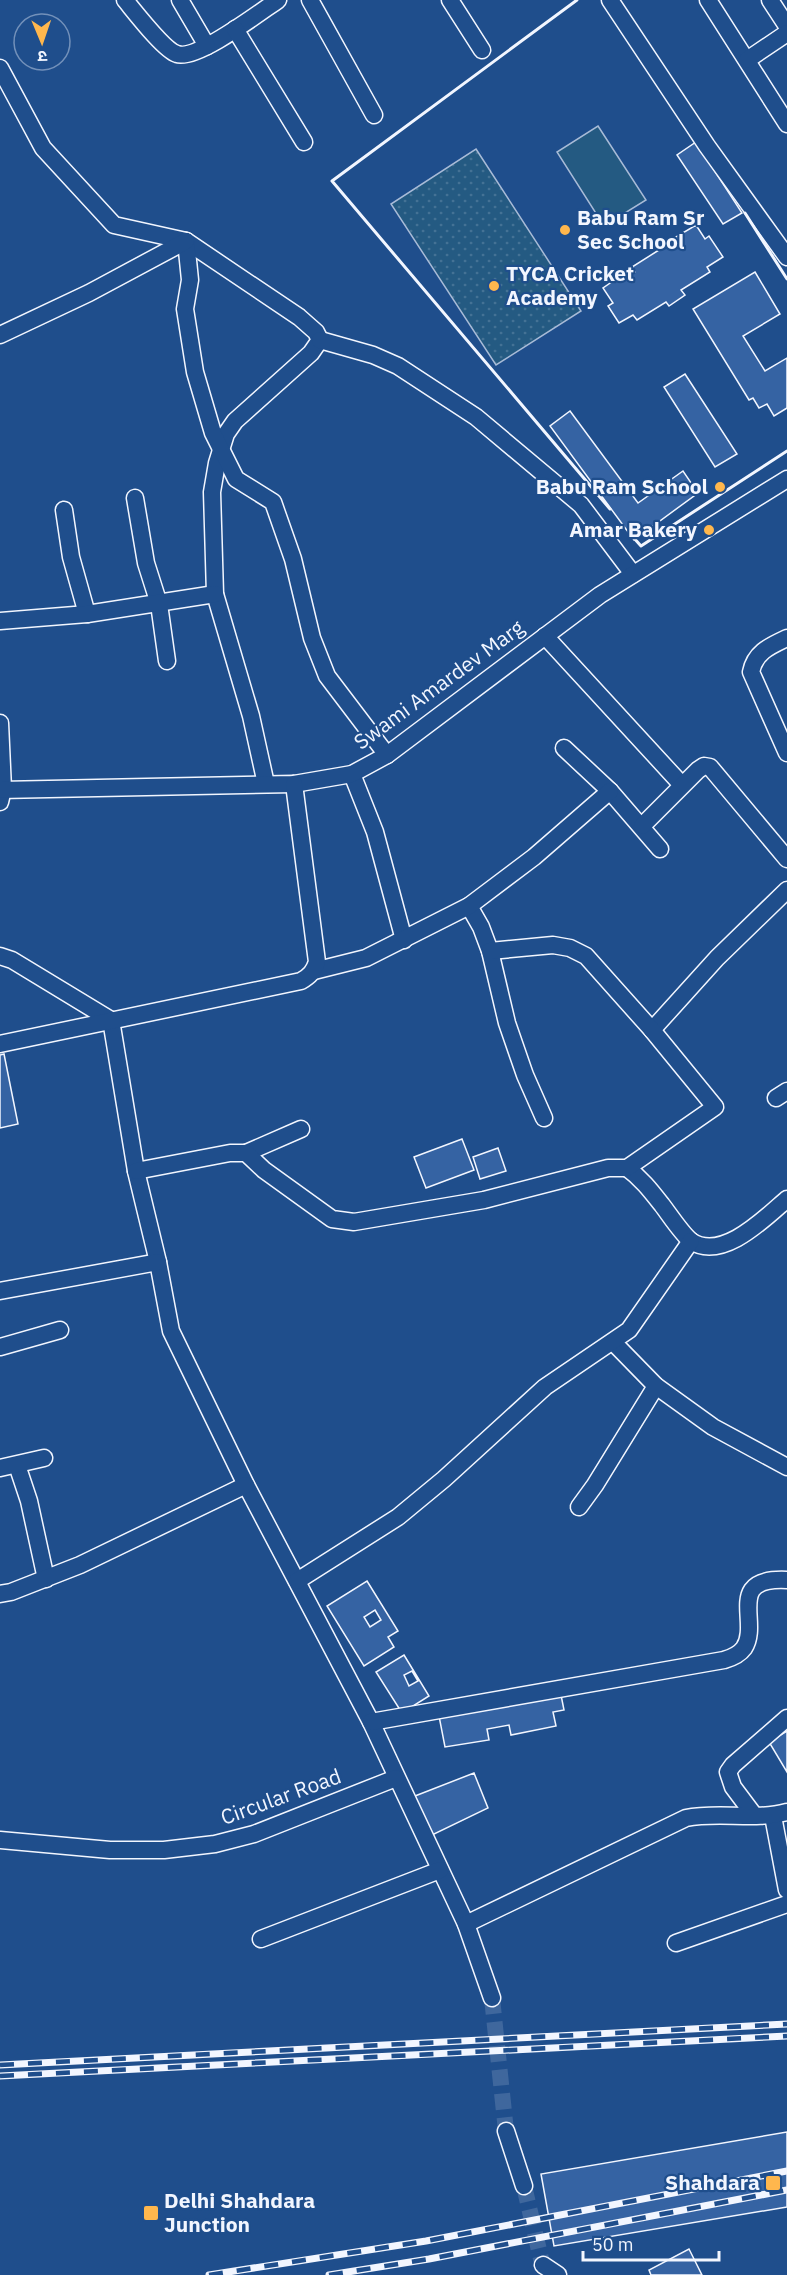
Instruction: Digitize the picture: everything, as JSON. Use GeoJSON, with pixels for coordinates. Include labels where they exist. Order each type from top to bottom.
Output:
{"type":"FeatureCollection","features":[{"type":"Feature","properties":{"kind":"street"},"geometry":{"type":"LineString","coordinates":[[125,0],[168,48],[177,54],[192,54],[207,46],[278,0]]}},
{"type":"Feature","properties":{"kind":"street"},"geometry":{"type":"LineString","coordinates":[[180,0],[207,46]]}},
{"type":"Feature","properties":{"kind":"street"},"geometry":{"type":"LineString","coordinates":[[310,0],[374,115]]}},
{"type":"Feature","properties":{"kind":"street"},"geometry":{"type":"LineString","coordinates":[[450,0],[482,50]]}},
{"type":"Feature","properties":{"kind":"street"},"geometry":{"type":"LineString","coordinates":[[610,0],[707,146],[787,257]]}},
{"type":"Feature","properties":{"kind":"street"},"geometry":{"type":"LineString","coordinates":[[708,0],[787,124]]}},
{"type":"Feature","properties":{"kind":"street"},"geometry":{"type":"LineString","coordinates":[[770,0],[787,26]]}},
{"type":"Feature","properties":{"kind":"street"},"geometry":{"type":"LineString","coordinates":[[235,29],[304,142]]}},
{"type":"Feature","properties":{"kind":"street"},"geometry":{"type":"LineString","coordinates":[[747,60],[787,33]]}},
{"type":"Feature","properties":{"kind":"street"},"geometry":{"type":"LineString","coordinates":[[0,68],[43,148],[114,225],[186,241],[299,317],[316,332],[320,340],[373,355],[398,366],[476,417],[581,506],[633,574]]}},
{"type":"Feature","properties":{"kind":"street"},"geometry":{"type":"LineString","coordinates":[[0,335],[89,293],[186,241]]}},
{"type":"Feature","properties":{"kind":"street"},"geometry":{"type":"LineString","coordinates":[[186,241],[190,280],[185,309],[195,372],[213,433],[236,480],[273,502],[293,559],[312,638],[327,676],[387,755]]}},
{"type":"Feature","properties":{"kind":"street"},"geometry":{"type":"LineString","coordinates":[[266,784],[251,716],[215,594],[212,492],[226,434],[236,421],[311,352],[320,340]]}},
{"type":"Feature","properties":{"kind":"street","name":"Swami Amardev Marg"},"geometry":{"type":"LineString","coordinates":[[1,794],[294,784],[352,774],[387,755],[600,595],[787,479]]}},
{"type":"Feature","properties":{"kind":"street"},"geometry":{"type":"LineString","coordinates":[[135,498],[146,563],[159,604],[167,661]]}},
{"type":"Feature","properties":{"kind":"street"},"geometry":{"type":"LineString","coordinates":[[64,510],[71,557],[87,614]]}},
{"type":"Feature","properties":{"kind":"street"},"geometry":{"type":"LineString","coordinates":[[0,621],[87,614],[215,594]]}},
{"type":"Feature","properties":{"kind":"street"},"geometry":{"type":"LineString","coordinates":[[545,636],[682,785]]}},
{"type":"Feature","properties":{"kind":"street"},"geometry":{"type":"LineString","coordinates":[[787,638],[766,648],[754,660],[751,672],[787,753]]}},
{"type":"Feature","properties":{"kind":"street"},"geometry":{"type":"LineString","coordinates":[[0,723],[1,794]]}},
{"type":"Feature","properties":{"kind":"street"},"geometry":{"type":"LineString","coordinates":[[564,748],[610,791],[660,849]]}},
{"type":"Feature","properties":{"kind":"street"},"geometry":{"type":"LineString","coordinates":[[642,826],[704,766],[715,771],[787,859]]}},
{"type":"Feature","properties":{"kind":"street"},"geometry":{"type":"LineString","coordinates":[[352,774],[375,832],[404,940]]}},
{"type":"Feature","properties":{"kind":"street"},"geometry":{"type":"LineString","coordinates":[[294,784],[317,962],[314,971]]}},
{"type":"Feature","properties":{"kind":"street"},"geometry":{"type":"LineString","coordinates":[[0,1044],[301,981],[314,971],[366,958],[469,906],[534,857],[610,791]]}},
{"type":"Feature","properties":{"kind":"street"},"geometry":{"type":"LineString","coordinates":[[652,1030],[717,958],[787,890]]}},
{"type":"Feature","properties":{"kind":"street"},"geometry":{"type":"LineString","coordinates":[[469,906],[481,927],[490,951],[507,1023],[525,1075],[544,1118]]}},
{"type":"Feature","properties":{"kind":"street"},"geometry":{"type":"LineString","coordinates":[[490,951],[554,945],[570,948],[586,956],[652,1030],[715,1107],[627,1168]]}},
{"type":"Feature","properties":{"kind":"street"},"geometry":{"type":"LineString","coordinates":[[0,956],[12,960],[111,1020],[136,1170],[158,1262],[171,1331],[246,1485],[371,1722],[466,1924],[492,1998]]}},
{"type":"Feature","properties":{"kind":"street"},"geometry":{"type":"LineString","coordinates":[[136,1170],[230,1153],[246,1153],[301,1130]]}},
{"type":"Feature","properties":{"kind":"street"},"geometry":{"type":"LineString","coordinates":[[246,1153],[264,1170],[332,1219],[354,1222],[484,1200],[608,1168],[627,1168],[640,1177],[691,1241],[710,1247],[725,1245],[762,1221],[787,1199]]}},
{"type":"Feature","properties":{"kind":"street"},"geometry":{"type":"LineString","coordinates":[[297,1581],[398,1517],[444,1479],[545,1387],[628,1330],[691,1241]]}},
{"type":"Feature","properties":{"kind":"street"},"geometry":{"type":"LineString","coordinates":[[0,1291],[158,1262]]}},
{"type":"Feature","properties":{"kind":"street"},"geometry":{"type":"LineString","coordinates":[[0,1347],[60,1330]]}},
{"type":"Feature","properties":{"kind":"street"},"geometry":{"type":"LineString","coordinates":[[613,1342],[657,1386],[713,1427],[787,1467]]}},
{"type":"Feature","properties":{"kind":"street"},"geometry":{"type":"LineString","coordinates":[[579,1507],[657,1386]]}},
{"type":"Feature","properties":{"kind":"street"},"geometry":{"type":"LineString","coordinates":[[0,1468],[44,1458]]}},
{"type":"Feature","properties":{"kind":"street"},"geometry":{"type":"LineString","coordinates":[[17,1465],[30,1501],[46,1579]]}},
{"type":"Feature","properties":{"kind":"street"},"geometry":{"type":"LineString","coordinates":[[0,1594],[12,1592],[90,1560],[246,1485]]}},
{"type":"Feature","properties":{"kind":"street"},"geometry":{"type":"LineString","coordinates":[[371,1722],[724,1660],[736,1656],[744,1648],[750,1592],[758,1584],[777,1579],[787,1580]]}},
{"type":"Feature","properties":{"kind":"street"},"geometry":{"type":"LineString","coordinates":[[754,1815],[733,1787],[728,1772],[787,1718]]}},
{"type":"Feature","properties":{"kind":"street","name":"Circular Road"},"geometry":{"type":"LineString","coordinates":[[0,1840],[110,1850],[164,1850],[215,1844],[254,1834],[396,1778]]}},
{"type":"Feature","properties":{"kind":"street"},"geometry":{"type":"LineString","coordinates":[[466,1924],[673,1823],[698,1816],[780,1814],[787,1890]]}},
{"type":"Feature","properties":{"kind":"street"},"geometry":{"type":"LineString","coordinates":[[261,1939],[440,1870]]}},
{"type":"Feature","properties":{"kind":"street"},"geometry":{"type":"LineString","coordinates":[[676,1943],[787,1904]]}},
{"type":"Feature","properties":{"kind":"street"},"geometry":{"type":"LineString","coordinates":[[506,2131],[524,2186]]}},
{"type":"Feature","properties":{"kind":"street"},"geometry":{"type":"LineString","coordinates":[[544,2268],[558,2275]]}},
{"type":"Feature","properties":{"kind":"shaded area"},"geometry":{"type":"Polygon","coordinates":[[[598,126],[646,200],[604,226],[557,152],[598,126]]]}},
{"type":"Feature","properties":{"kind":"shaded area"},"geometry":{"type":"Polygon","coordinates":[[[476,149],[581,311],[496,365],[391,204],[476,149]]]}},
{"type":"Feature","properties":{"kind":"building"},"geometry":{"type":"Polygon","coordinates":[[[696,142],[742,213],[723,224],[677,155],[696,142]]]}},
{"type":"Feature","properties":{"kind":"building"},"geometry":{"type":"Polygon","coordinates":[[[696,225],[705,239],[709,236],[723,257],[707,267],[710,272],[681,290],[685,295],[669,306],[666,302],[637,320],[633,315],[619,323],[608,306],[613,303],[603,288],[619,277],[621,281],[635,272],[632,267],[659,250],[659,247],[665,244],[668,248],[679,241],[676,237],[696,225]]]}},
{"type":"Feature","properties":{"kind":"building"},"geometry":{"type":"Polygon","coordinates":[[[755,272],[780,314],[743,336],[765,371],[787,358],[787,408],[774,416],[767,404],[759,408],[753,398],[749,400],[693,309],[755,272]]]}},
{"type":"Feature","properties":{"kind":"building"},"geometry":{"type":"Polygon","coordinates":[[[685,374],[737,454],[715,467],[664,387],[685,374]]]}},
{"type":"Feature","properties":{"kind":"building"},"geometry":{"type":"Polygon","coordinates":[[[570,411],[638,503],[683,471],[698,493],[634,540],[550,426],[570,411]]]}},
{"type":"Feature","properties":{"kind":"building"},"geometry":{"type":"Polygon","coordinates":[[[4,1054],[18,1124],[0,1128],[0,1055],[4,1054]]]}},
{"type":"Feature","properties":{"kind":"building"},"geometry":{"type":"Polygon","coordinates":[[[462,1139],[474,1170],[426,1188],[414,1157],[462,1139]]]}},
{"type":"Feature","properties":{"kind":"building"},"geometry":{"type":"Polygon","coordinates":[[[498,1148],[506,1171],[480,1179],[473,1157],[498,1148]]]}},
{"type":"Feature","properties":{"kind":"building"},"geometry":{"type":"Polygon","coordinates":[[[367,1581],[398,1631],[388,1637],[394,1647],[364,1666],[327,1606],[367,1581]],[[375,1610],[364,1617],[370,1627],[381,1620],[375,1610]]]}},
{"type":"Feature","properties":{"kind":"building"},"geometry":{"type":"Polygon","coordinates":[[[404,1655],[429,1696],[402,1713],[376,1672],[404,1655]],[[412,1671],[404,1675],[409,1686],[418,1681],[412,1671]]]}},
{"type":"Feature","properties":{"kind":"building"},"geometry":{"type":"Polygon","coordinates":[[[560,1690],[564,1710],[553,1712],[556,1726],[511,1735],[509,1725],[487,1729],[489,1740],[445,1747],[439,1716],[560,1690]]]}},
{"type":"Feature","properties":{"kind":"building"},"geometry":{"type":"Polygon","coordinates":[[[787,1731],[787,1772],[769,1742],[787,1731]]]}},
{"type":"Feature","properties":{"kind":"building"},"geometry":{"type":"Polygon","coordinates":[[[474,1773],[488,1808],[430,1836],[415,1796],[474,1773]]]}},
{"type":"Feature","properties":{"kind":"building"},"geometry":{"type":"Polygon","coordinates":[[[787,2132],[787,2207],[554,2246],[541,2174],[787,2132]]]}},
{"type":"Feature","properties":{"kind":"building"},"geometry":{"type":"Polygon","coordinates":[[[689,2249],[702,2275],[651,2275],[649,2270],[689,2249]]]}},
{"type":"Feature","properties":{"kind":"tunnel"},"geometry":{"type":"LineString","coordinates":[[492,1998],[506,2131]]}},
{"type":"Feature","properties":{"kind":"tunnel"},"geometry":{"type":"LineString","coordinates":[[524,2186],[542,2263]]}},
{"type":"Feature","properties":{"kind":"railway"},"geometry":{"type":"LineString","coordinates":[[0,2065],[787,2024]]}},
{"type":"Feature","properties":{"kind":"railway"},"geometry":{"type":"LineString","coordinates":[[0,2076],[787,2036]]}},
{"type":"Feature","properties":{"kind":"railway"},"geometry":{"type":"LineString","coordinates":[[209,2275],[426,2241],[787,2171]]}},
{"type":"Feature","properties":{"kind":"railway"},"geometry":{"type":"LineString","coordinates":[[329,2275],[429,2259],[787,2190]]}},
{"type":"Feature","properties":{"kind":"wall"},"geometry":{"type":"LineString","coordinates":[[577,0],[332,181],[610,509]]}},
{"type":"Feature","properties":{"kind":"wall"},"geometry":{"type":"LineString","coordinates":[[745,213],[787,279]]}},
{"type":"Feature","properties":{"kind":"wall"},"geometry":{"type":"LineString","coordinates":[[633,537],[641,546],[787,451]]}},
{"type":"Feature","properties":{"kind":"place","name":"Babu Ram Sr Sec School"},"geometry":{"type":"Point","coordinates":[565,230]}},
{"type":"Feature","properties":{"kind":"place","name":"TYCA Cricket Academy"},"geometry":{"type":"Point","coordinates":[494,286]}},
{"type":"Feature","properties":{"kind":"place","name":"Babu Ram School"},"geometry":{"type":"Point","coordinates":[720,487]}},
{"type":"Feature","properties":{"kind":"place","name":"Amar Bakery"},"geometry":{"type":"Point","coordinates":[709,530]}},
{"type":"Feature","properties":{"kind":"place","name":"Shahdara"},"geometry":{"type":"Point","coordinates":[773,2183]}},
{"type":"Feature","properties":{"kind":"place","name":"Delhi Shahdara Junction"},"geometry":{"type":"Point","coordinates":[151,2213]}}]}
